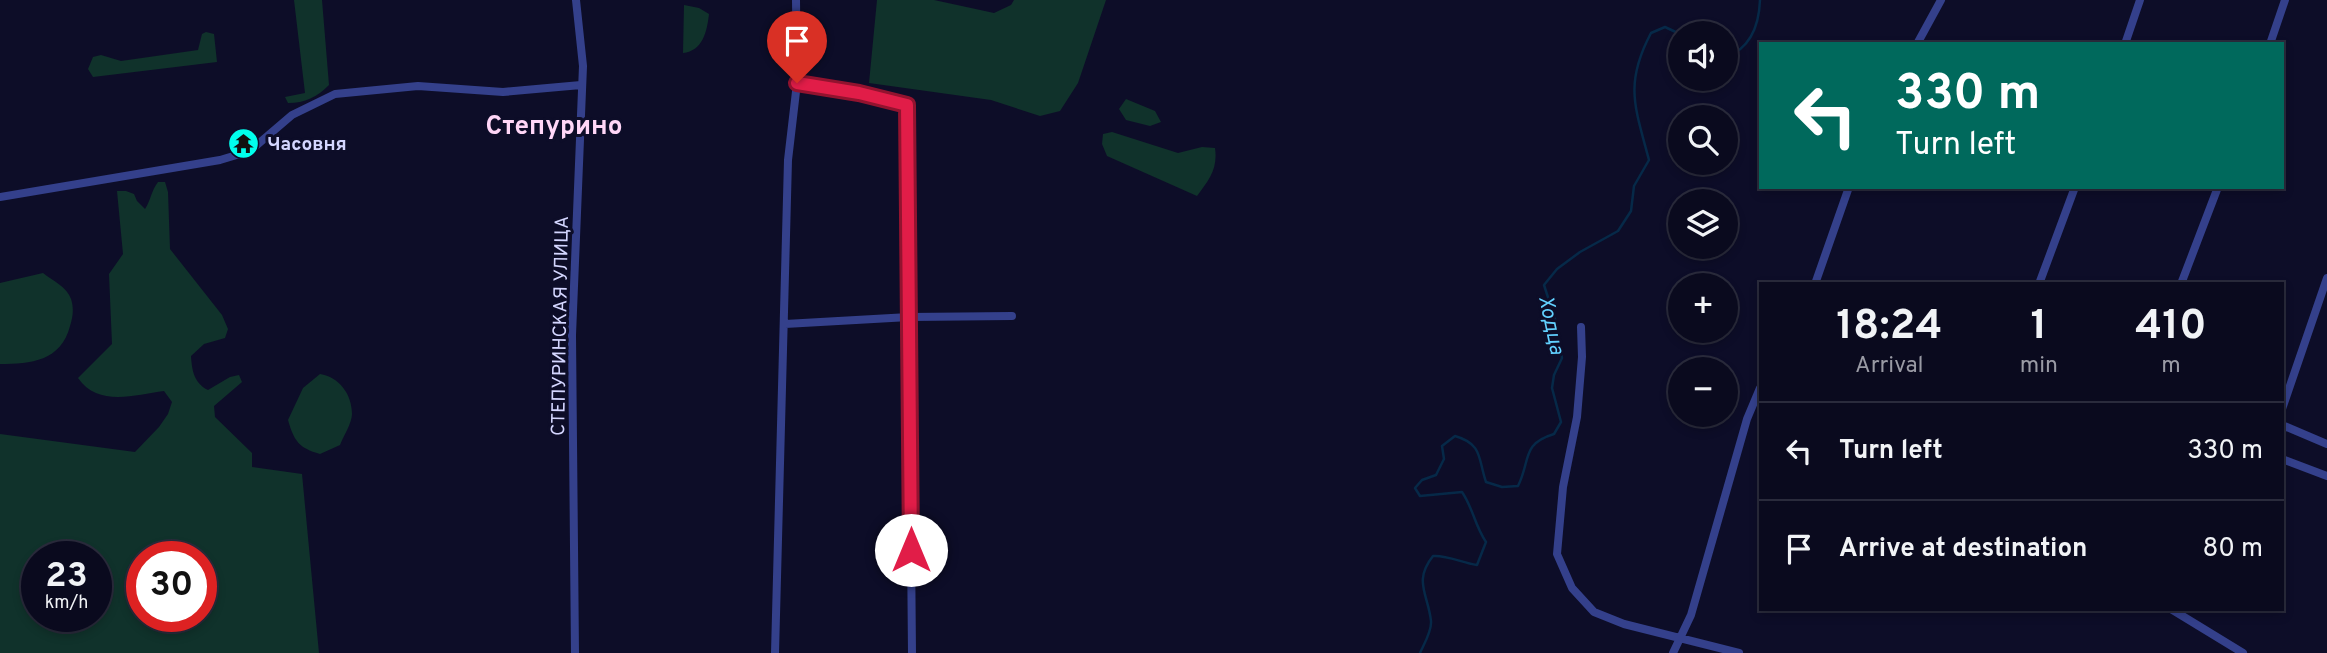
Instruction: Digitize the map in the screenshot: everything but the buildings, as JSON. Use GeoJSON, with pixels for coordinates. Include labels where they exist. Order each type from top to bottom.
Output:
{"type":"FeatureCollection","features":[{"type":"Feature","properties":{"kind":"street","name":"СТЕПУРИНСКАЯ УЛИЦА"},"geometry":{"type":"LineString","coordinates":[[575,653],[572,335],[583,66],[576,0]]}},
{"type":"Feature","properties":{"kind":"street"},"geometry":{"type":"LineString","coordinates":[[775,653],[788,160],[797,83],[796,0]]}},
{"type":"Feature","properties":{"kind":"street"},"geometry":{"type":"LineString","coordinates":[[1918,42],[1941,0]]}},
{"type":"Feature","properties":{"kind":"street"},"geometry":{"type":"LineString","coordinates":[[2126,42],[2140,0]]}},
{"type":"Feature","properties":{"kind":"street"},"geometry":{"type":"LineString","coordinates":[[2271,42],[2285,0]]}},
{"type":"Feature","properties":{"kind":"street"},"geometry":{"type":"LineString","coordinates":[[797,83],[859,93],[907,105],[912,653]]}},
{"type":"Feature","properties":{"kind":"street"},"geometry":{"type":"LineString","coordinates":[[0,197],[220,160],[240,154],[262,143],[292,115],[335,94],[418,86],[503,92],[581,85]]}},
{"type":"Feature","properties":{"kind":"street"},"geometry":{"type":"LineString","coordinates":[[1816,282],[1848,189]]}},
{"type":"Feature","properties":{"kind":"street"},"geometry":{"type":"LineString","coordinates":[[2040,282],[2074,189]]}},
{"type":"Feature","properties":{"kind":"street"},"geometry":{"type":"LineString","coordinates":[[2182,282],[2217,189]]}},
{"type":"Feature","properties":{"kind":"street"},"geometry":{"type":"LineString","coordinates":[[2284,403],[2327,278]]}},
{"type":"Feature","properties":{"kind":"street"},"geometry":{"type":"LineString","coordinates":[[785,324],[909,317],[1012,316]]}},
{"type":"Feature","properties":{"kind":"street"},"geometry":{"type":"LineString","coordinates":[[1581,327],[1577,417],[1563,487],[1557,554],[1572,588],[1594,612],[1624,624],[1739,653]]}},
{"type":"Feature","properties":{"kind":"street"},"geometry":{"type":"LineString","coordinates":[[1672,653],[1691,615],[1747,419],[1759,390]]}},
{"type":"Feature","properties":{"kind":"street"},"geometry":{"type":"LineString","coordinates":[[2284,426],[2327,444]]}},
{"type":"Feature","properties":{"kind":"street"},"geometry":{"type":"LineString","coordinates":[[2284,460],[2327,476]]}},
{"type":"Feature","properties":{"kind":"street"},"geometry":{"type":"LineString","coordinates":[[2174,611],[2243,653]]}},
{"type":"Feature","properties":{"kind":"green space"},"geometry":{"type":"Polygon","coordinates":[[[294,0],[322,0],[329,85],[310,98],[288,103],[285,97],[305,93],[294,0]]]}},
{"type":"Feature","properties":{"kind":"green space"},"geometry":{"type":"Polygon","coordinates":[[[877,0],[934,0],[994,13],[1011,5],[1014,0],[1106,0],[1078,83],[1060,111],[1040,116],[991,100],[869,83],[877,0]]]}},
{"type":"Feature","properties":{"kind":"green space"},"geometry":{"type":"Polygon","coordinates":[[[684,5],[699,8],[709,14],[703,39],[695,48],[683,53],[684,5]]]}},
{"type":"Feature","properties":{"kind":"green space"},"geometry":{"type":"Polygon","coordinates":[[[202,34],[214,34],[217,62],[93,77],[88,69],[93,57],[101,55],[121,61],[198,50],[202,34]]]}},
{"type":"Feature","properties":{"kind":"green space"},"geometry":{"type":"Polygon","coordinates":[[[1126,99],[1155,111],[1161,122],[1150,126],[1126,120],[1119,109],[1126,99]]]}},
{"type":"Feature","properties":{"kind":"green space"},"geometry":{"type":"Polygon","coordinates":[[[1112,132],[1178,153],[1202,147],[1215,148],[1212,174],[1197,196],[1107,156],[1102,144],[1103,134],[1112,132]]]}},
{"type":"Feature","properties":{"kind":"green space"},"geometry":{"type":"Polygon","coordinates":[[[158,182],[165,182],[168,192],[170,249],[222,315],[228,329],[225,338],[204,344],[191,356],[195,376],[208,390],[230,377],[239,375],[242,382],[214,406],[215,417],[252,453],[252,467],[302,474],[319,653],[0,653],[0,434],[135,452],[159,427],[172,402],[164,391],[106,396],[86,387],[78,378],[112,344],[109,274],[123,254],[117,191],[134,194],[145,209],[158,182]]]}},
{"type":"Feature","properties":{"kind":"green space"},"geometry":{"type":"Polygon","coordinates":[[[43,273],[63,288],[71,299],[72,316],[66,338],[60,347],[43,358],[23,363],[0,364],[0,283],[43,273]]]}},
{"type":"Feature","properties":{"kind":"green space"},"geometry":{"type":"Polygon","coordinates":[[[320,374],[333,379],[347,393],[352,414],[340,445],[320,454],[298,443],[288,420],[303,388],[320,374]]]}},
{"type":"Feature","properties":{"kind":"waterway","name":"Ходца"},"geometry":{"type":"LineString","coordinates":[[1738,51],[1752,35],[1758,19],[1760,0]]}},
{"type":"Feature","properties":{"kind":"waterway","name":"Ходца"},"geometry":{"type":"LineString","coordinates":[[1420,653],[1431,625],[1423,588],[1427,565],[1433,556],[1477,565],[1486,542],[1462,492],[1420,496],[1415,488],[1422,480],[1436,475],[1444,459],[1442,446],[1455,436],[1471,443],[1475,448],[1486,482],[1502,487],[1518,486],[1532,448],[1554,434],[1561,422],[1552,388],[1554,375],[1562,358],[1555,319],[1544,285],[1557,269],[1580,252],[1618,231],[1631,211],[1634,186],[1649,160],[1636,110],[1637,67],[1651,33],[1665,27],[1668,28]]}},
{"type":"Feature","properties":{"kind":"place","name":"Часовня"},"geometry":{"type":"Point","coordinates":[244,143]}},
{"type":"Feature","properties":{"kind":"district","name":"Степурино"},"geometry":{"type":"Point","coordinates":[554,125]}},
{"type":"Feature","properties":{"kind":"route"},"geometry":{"type":"LineString","coordinates":[[797,83],[859,93],[907,105],[911,550]]}}]}
